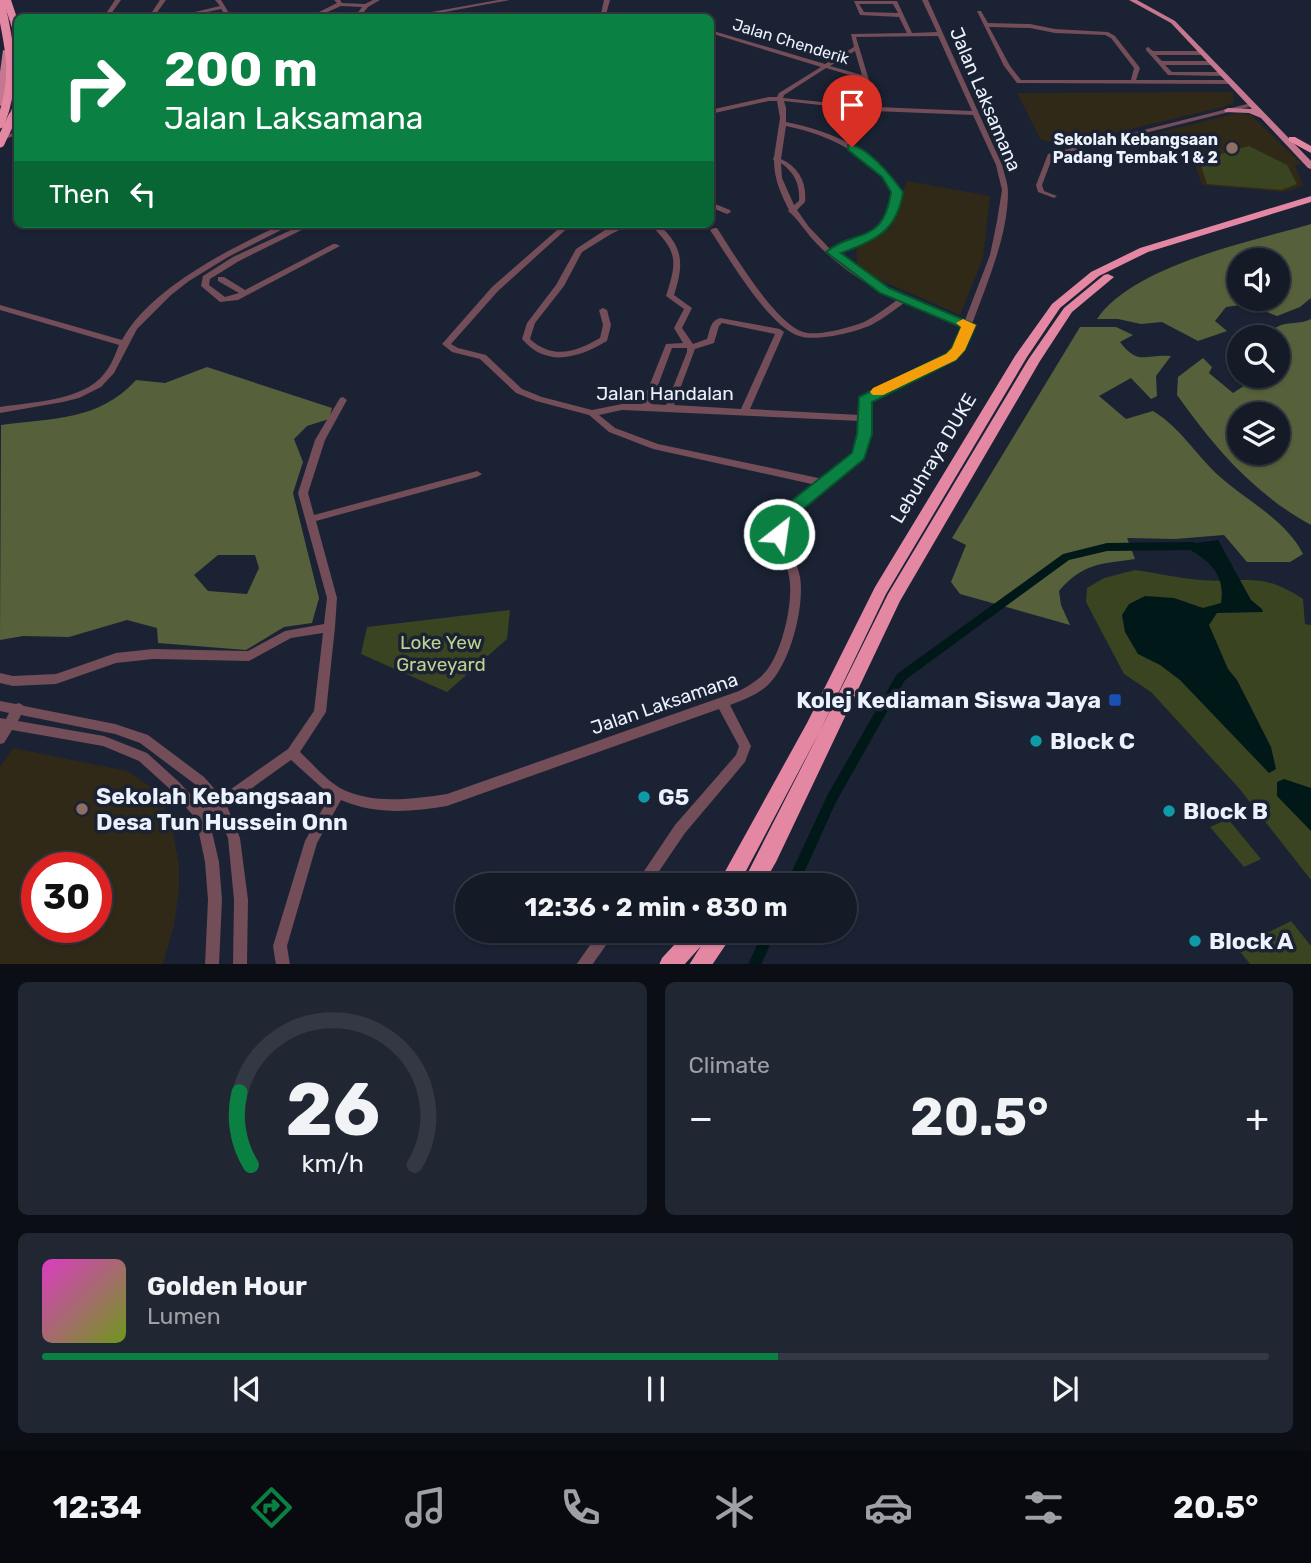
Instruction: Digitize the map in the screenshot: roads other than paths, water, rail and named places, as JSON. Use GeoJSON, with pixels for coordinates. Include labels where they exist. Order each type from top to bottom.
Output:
{"type":"FeatureCollection","features":[{"type":"Feature","properties":{"kind":"highway"},"geometry":{"type":"LineString","coordinates":[[8,0],[14,20]]}},
{"type":"Feature","properties":{"kind":"highway"},"geometry":{"type":"LineString","coordinates":[[0,1],[13,47],[14,76],[2,135]]}},
{"type":"Feature","properties":{"kind":"highway"},"geometry":{"type":"LineString","coordinates":[[2,135],[14,112]]}},
{"type":"Feature","properties":{"kind":"highway"},"geometry":{"type":"LineString","coordinates":[[1292,139],[1311,150]]}},
{"type":"Feature","properties":{"kind":"highway","name":"Lebuhraya DUKE"},"geometry":{"type":"LineString","coordinates":[[734,873],[887,595],[1068,310],[1104,279],[1129,266],[1291,210],[1311,199]]}},
{"type":"Feature","properties":{"kind":"highway","name":"Lebuhraya DUKE"},"geometry":{"type":"LineString","coordinates":[[1291,210],[1311,209]]}},
{"type":"Feature","properties":{"kind":"highway","name":"Lebuhraya DUKE"},"geometry":{"type":"LineString","coordinates":[[759,873],[769,856],[887,595]]}},
{"type":"Feature","properties":{"kind":"highway"},"geometry":{"type":"LineString","coordinates":[[669,964],[689,943]]}},
{"type":"Feature","properties":{"kind":"highway"},"geometry":{"type":"LineString","coordinates":[[699,964],[716,943]]}},
{"type":"Feature","properties":{"kind":"main road"},"geometry":{"type":"LineString","coordinates":[[1126,0],[1144,3],[1170,20],[1219,74],[1265,113],[1311,158]]}},
{"type":"Feature","properties":{"kind":"main road"},"geometry":{"type":"LineString","coordinates":[[1132,0],[1144,3],[1180,24],[1248,101]]}},
{"type":"Feature","properties":{"kind":"main road"},"geometry":{"type":"LineString","coordinates":[[0,21],[4,55],[0,104]]}},
{"type":"Feature","properties":{"kind":"main road"},"geometry":{"type":"LineString","coordinates":[[1228,110],[1265,113],[1311,166]]}},
{"type":"Feature","properties":{"kind":"main road"},"geometry":{"type":"LineString","coordinates":[[2,135],[14,112]]}},
{"type":"Feature","properties":{"kind":"street"},"geometry":{"type":"LineString","coordinates":[[218,0],[227,14]]}},
{"type":"Feature","properties":{"kind":"street"},"geometry":{"type":"LineString","coordinates":[[359,14],[366,6],[377,0]]}},
{"type":"Feature","properties":{"kind":"street"},"geometry":{"type":"LineString","coordinates":[[431,14],[507,0]]}},
{"type":"Feature","properties":{"kind":"street","name":"Jalan Laksamana"},"geometry":{"type":"LineString","coordinates":[[292,753],[338,793],[373,804],[412,807],[447,800],[722,702],[754,689],[764,681],[779,661],[794,600],[794,578],[779,526],[782,518],[859,456],[865,434],[864,400],[951,357],[958,350],[994,255],[1005,190],[999,165],[925,0]]}},
{"type":"Feature","properties":{"kind":"street"},"geometry":{"type":"LineString","coordinates":[[316,14],[338,2],[366,6]]}},
{"type":"Feature","properties":{"kind":"street"},"geometry":{"type":"LineString","coordinates":[[901,15],[862,14],[856,2],[895,2],[910,34]]}},
{"type":"Feature","properties":{"kind":"street"},"geometry":{"type":"LineString","coordinates":[[198,12],[223,7]]}},
{"type":"Feature","properties":{"kind":"street"},"geometry":{"type":"LineString","coordinates":[[979,12],[1007,66],[1019,82],[1229,82]]}},
{"type":"Feature","properties":{"kind":"street"},"geometry":{"type":"LineString","coordinates":[[986,25],[1106,33],[1113,37],[1137,68],[1133,82]]}},
{"type":"Feature","properties":{"kind":"street","name":"Jalan Chenderik"},"geometry":{"type":"LineString","coordinates":[[714,32],[864,78]]}},
{"type":"Feature","properties":{"kind":"street"},"geometry":{"type":"LineString","coordinates":[[874,110],[852,37],[857,34],[940,34]]}},
{"type":"Feature","properties":{"kind":"street"},"geometry":{"type":"LineString","coordinates":[[1150,51],[1172,47]]}},
{"type":"Feature","properties":{"kind":"street"},"geometry":{"type":"LineString","coordinates":[[855,48],[781,94],[784,109],[776,159],[780,181],[792,211],[832,252],[866,278],[904,299],[969,325]]}},
{"type":"Feature","properties":{"kind":"street"},"geometry":{"type":"LineString","coordinates":[[1150,51],[1198,51]]}},
{"type":"Feature","properties":{"kind":"street"},"geometry":{"type":"LineString","coordinates":[[1150,51],[1170,74],[1219,74]]}},
{"type":"Feature","properties":{"kind":"street"},"geometry":{"type":"LineString","coordinates":[[844,55],[858,57]]}},
{"type":"Feature","properties":{"kind":"street"},"geometry":{"type":"LineString","coordinates":[[1161,64],[1209,63]]}},
{"type":"Feature","properties":{"kind":"street"},"geometry":{"type":"LineString","coordinates":[[714,111],[780,99],[874,110],[975,113]]}},
{"type":"Feature","properties":{"kind":"street"},"geometry":{"type":"LineString","coordinates":[[1054,196],[1041,192],[1039,185],[1050,155],[1228,110],[1248,101]]}},
{"type":"Feature","properties":{"kind":"street"},"geometry":{"type":"LineString","coordinates":[[782,123],[832,135],[871,161],[886,175],[897,192],[895,208],[886,224],[867,239],[832,252]]}},
{"type":"Feature","properties":{"kind":"street"},"geometry":{"type":"LineString","coordinates":[[776,159],[791,167],[802,187],[802,202],[792,211]]}},
{"type":"Feature","properties":{"kind":"street"},"geometry":{"type":"LineString","coordinates":[[714,206],[727,212]]}},
{"type":"Feature","properties":{"kind":"street"},"geometry":{"type":"LineString","coordinates":[[0,410],[88,391],[108,377],[122,343],[136,325],[188,277],[233,249],[280,228]]}},
{"type":"Feature","properties":{"kind":"street"},"geometry":{"type":"LineString","coordinates":[[302,228],[242,256],[206,278],[204,282],[223,300],[235,298],[336,246]]}},
{"type":"Feature","properties":{"kind":"street","name":"Jalan Handalan"},"geometry":{"type":"LineString","coordinates":[[564,228],[495,289],[446,344],[454,350],[484,357],[519,391],[592,413],[622,407],[645,407],[865,418]]}},
{"type":"Feature","properties":{"kind":"street"},"geometry":{"type":"LineString","coordinates":[[603,310],[607,325],[604,339],[580,352],[566,355],[548,354],[534,349],[526,338],[531,323],[560,286],[579,250],[618,228]]}},
{"type":"Feature","properties":{"kind":"street"},"geometry":{"type":"LineString","coordinates":[[659,228],[668,235],[674,246],[678,274],[670,296],[688,308],[678,328],[690,347]]}},
{"type":"Feature","properties":{"kind":"street"},"geometry":{"type":"LineString","coordinates":[[714,230],[762,299],[791,329],[800,334],[830,335],[862,325],[873,321],[878,314],[904,299]]}},
{"type":"Feature","properties":{"kind":"street"},"geometry":{"type":"LineString","coordinates":[[233,249],[242,256]]}},
{"type":"Feature","properties":{"kind":"street"},"geometry":{"type":"LineString","coordinates":[[221,279],[244,293]]}},
{"type":"Feature","properties":{"kind":"street"},"geometry":{"type":"LineString","coordinates":[[0,307],[122,343]]}},
{"type":"Feature","properties":{"kind":"street"},"geometry":{"type":"LineString","coordinates":[[645,407],[670,346],[690,347],[711,341],[715,324],[720,320],[780,332],[745,411]]}},
{"type":"Feature","properties":{"kind":"street"},"geometry":{"type":"LineString","coordinates":[[669,408],[690,347]]}},
{"type":"Feature","properties":{"kind":"street"},"geometry":{"type":"LineString","coordinates":[[202,816],[292,753],[320,712],[332,598],[303,493],[320,440],[343,400]]}},
{"type":"Feature","properties":{"kind":"street"},"geometry":{"type":"LineString","coordinates":[[592,413],[612,430],[656,447],[825,483]]}},
{"type":"Feature","properties":{"kind":"street"},"geometry":{"type":"LineString","coordinates":[[311,519],[477,474]]}},
{"type":"Feature","properties":{"kind":"street"},"geometry":{"type":"LineString","coordinates":[[0,678],[13,681],[56,678],[116,658],[153,654],[249,656],[289,634],[330,627]]}},
{"type":"Feature","properties":{"kind":"street"},"geometry":{"type":"LineString","coordinates":[[650,873],[680,830],[741,758],[745,746],[722,702]]}},
{"type":"Feature","properties":{"kind":"street"},"geometry":{"type":"LineString","coordinates":[[0,706],[115,729],[144,739],[200,780],[220,804],[234,838],[241,900],[240,964]]}},
{"type":"Feature","properties":{"kind":"street"},"geometry":{"type":"LineString","coordinates":[[0,739],[5,723],[19,708]]}},
{"type":"Feature","properties":{"kind":"street"},"geometry":{"type":"LineString","coordinates":[[5,723],[104,741],[142,757],[175,786],[202,816],[212,862],[215,900],[212,964]]}},
{"type":"Feature","properties":{"kind":"street"},"geometry":{"type":"LineString","coordinates":[[283,964],[280,946],[312,841],[338,793]]}},
{"type":"Feature","properties":{"kind":"street"},"geometry":{"type":"LineString","coordinates":[[583,964],[600,943]]}},
{"type":"Feature","properties":{"kind":"waterway"},"geometry":{"type":"LineString","coordinates":[[797,873],[832,798],[901,677],[1066,557],[1107,547],[1193,546]]}},
{"type":"Feature","properties":{"kind":"waterway"},"geometry":{"type":"LineString","coordinates":[[754,964],[764,943]]}},
{"type":"Feature","properties":{"kind":"place","name":"Sekolah Kebangsaan Padang Tembak 1 & 2"},"geometry":{"type":"Point","coordinates":[1232,148]}},
{"type":"Feature","properties":{"kind":"place","name":"Kolej Kediaman Siswa Jaya"},"geometry":{"type":"Point","coordinates":[1115,700]}},
{"type":"Feature","properties":{"kind":"place","name":"Block C"},"geometry":{"type":"Point","coordinates":[1036,741]}},
{"type":"Feature","properties":{"kind":"place","name":"G5"},"geometry":{"type":"Point","coordinates":[644,797]}},
{"type":"Feature","properties":{"kind":"place","name":"Sekolah Kebangsaan Desa Tun Hussein Onn"},"geometry":{"type":"Point","coordinates":[82,809]}},
{"type":"Feature","properties":{"kind":"place","name":"Block B"},"geometry":{"type":"Point","coordinates":[1169,811]}},
{"type":"Feature","properties":{"kind":"place","name":"Block A"},"geometry":{"type":"Point","coordinates":[1195,941]}},
{"type":"Feature","properties":{"kind":"park label","name":"Loke Yew Graveyard"},"geometry":{"type":"Point","coordinates":[441,653]}}]}
